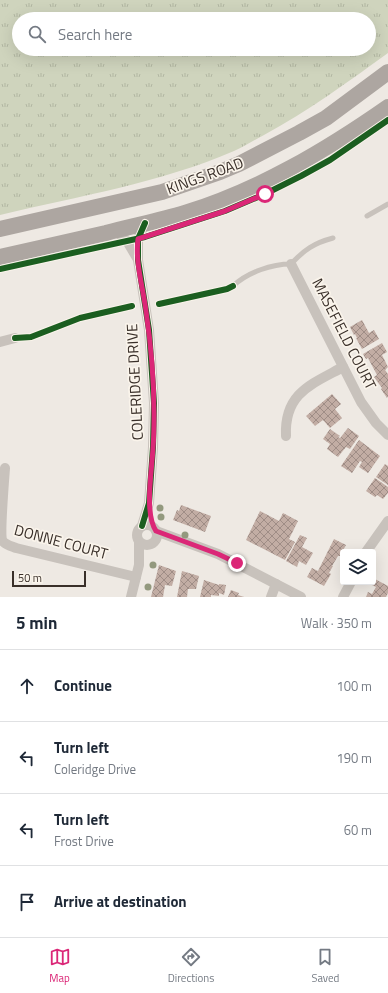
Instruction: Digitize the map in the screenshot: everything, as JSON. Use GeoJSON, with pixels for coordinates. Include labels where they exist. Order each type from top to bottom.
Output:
{"type":"FeatureCollection","features":[{"type":"Feature","properties":{"kind":"main road","name":"KINGS ROAD"},"geometry":{"type":"LineString","coordinates":[[0,229],[162,192],[220,172],[239,164],[299,133],[331,114],[388,72]]}},
{"type":"Feature","properties":{"kind":"main road","name":"KINGS ROAD"},"geometry":{"type":"LineString","coordinates":[[0,257],[185,213],[221,200],[258,184],[325,149],[388,107]]}},
{"type":"Feature","properties":{"kind":"street","name":"COLERIDGE DRIVE"},"geometry":{"type":"LineString","coordinates":[[142,526],[149,503],[153,447],[153,375],[149,330],[138,260],[138,239],[145,223]]}},
{"type":"Feature","properties":{"kind":"street","name":"COLERIDGE DRIVE"},"geometry":{"type":"LineString","coordinates":[[115,230],[127,241],[138,260]]}},
{"type":"Feature","properties":{"kind":"street","name":"MASEFIELD COURT"},"geometry":{"type":"LineString","coordinates":[[292,264],[361,402],[376,423],[388,435]]}},
{"type":"Feature","properties":{"kind":"street"},"geometry":{"type":"LineString","coordinates":[[0,342],[15,338]]}},
{"type":"Feature","properties":{"kind":"street"},"geometry":{"type":"LineString","coordinates":[[286,436],[288,416],[298,394],[309,385],[343,367]]}},
{"type":"Feature","properties":{"kind":"street","name":"DONNE COURT"},"geometry":{"type":"LineString","coordinates":[[5,468],[0,535],[2,540],[8,545],[136,577]]}},
{"type":"Feature","properties":{"kind":"street","name":"COLERIDGE DRIVE"},"geometry":{"type":"LineString","coordinates":[[149,503],[155,529]]}},
{"type":"Feature","properties":{"kind":"street"},"geometry":{"type":"LineString","coordinates":[[368,549],[388,521]]}},
{"type":"Feature","properties":{"kind":"street"},"geometry":{"type":"LineString","coordinates":[[131,597],[139,565],[139,542],[137,532],[142,526],[148,525],[178,540],[218,554],[301,597]]}},
{"type":"Feature","properties":{"kind":"street"},"geometry":{"type":"LineString","coordinates":[[139,565],[157,537],[155,529]]}},
{"type":"Feature","properties":{"kind":"street"},"geometry":{"type":"LineString","coordinates":[[139,542],[144,546],[178,540]]}},
{"type":"Feature","properties":{"kind":"street"},"geometry":{"type":"LineString","coordinates":[[271,597],[276,584]]}},
{"type":"Feature","properties":{"kind":"street"},"geometry":{"type":"LineString","coordinates":[[343,597],[349,585]]}},
{"type":"Feature","properties":{"kind":"lane"},"geometry":{"type":"LineString","coordinates":[[367,216],[388,204]]}},
{"type":"Feature","properties":{"kind":"lane"},"geometry":{"type":"LineString","coordinates":[[233,286],[242,278],[272,266],[292,264],[308,248],[333,238]]}},
{"type":"Feature","properties":{"kind":"green space"},"geometry":{"type":"Polygon","coordinates":[[[0,0],[388,0],[388,53],[343,85],[280,126],[234,151],[177,172],[119,188],[0,215],[0,0]]]}},
{"type":"Feature","properties":{"kind":"building"},"geometry":{"type":"Polygon","coordinates":[[[362,320],[369,333],[374,330],[379,339],[362,349],[350,327],[362,320]]]}},
{"type":"Feature","properties":{"kind":"building"},"geometry":{"type":"Polygon","coordinates":[[[382,343],[387,352],[382,355],[388,367],[385,370],[388,374],[387,398],[374,377],[377,375],[368,358],[366,359],[363,354],[382,343]]]}},
{"type":"Feature","properties":{"kind":"building"},"geometry":{"type":"Polygon","coordinates":[[[332,394],[341,404],[335,409],[342,418],[330,428],[323,420],[315,426],[306,416],[332,394]]]}},
{"type":"Feature","properties":{"kind":"building"},"geometry":{"type":"Polygon","coordinates":[[[348,428],[359,436],[350,449],[346,447],[338,457],[327,449],[330,444],[323,439],[330,429],[340,436],[338,437],[340,438],[348,428]]]}},
{"type":"Feature","properties":{"kind":"building"},"geometry":{"type":"Polygon","coordinates":[[[359,440],[380,456],[368,473],[359,467],[362,462],[360,461],[352,473],[341,466],[359,440]]]}},
{"type":"Feature","properties":{"kind":"building"},"geometry":{"type":"Polygon","coordinates":[[[385,464],[388,466],[388,485],[376,477],[385,464]]]}},
{"type":"Feature","properties":{"kind":"building"},"geometry":{"type":"Polygon","coordinates":[[[375,478],[388,487],[388,493],[383,499],[377,495],[375,497],[366,491],[375,478]]]}},
{"type":"Feature","properties":{"kind":"building"},"geometry":{"type":"Polygon","coordinates":[[[181,505],[211,516],[205,532],[173,520],[181,505]]]}},
{"type":"Feature","properties":{"kind":"building"},"geometry":{"type":"Polygon","coordinates":[[[260,511],[279,521],[283,513],[298,521],[289,539],[295,542],[285,560],[246,540],[260,511]]]}},
{"type":"Feature","properties":{"kind":"building"},"geometry":{"type":"Polygon","coordinates":[[[300,535],[307,538],[302,547],[313,553],[306,565],[299,561],[297,567],[286,561],[300,535]]]}},
{"type":"Feature","properties":{"kind":"building"},"geometry":{"type":"Polygon","coordinates":[[[334,539],[346,545],[344,549],[340,549],[340,556],[338,556],[332,566],[329,573],[331,574],[324,586],[307,577],[312,568],[318,571],[334,539]]]}},
{"type":"Feature","properties":{"kind":"building"},"geometry":{"type":"Polygon","coordinates":[[[159,565],[176,571],[172,586],[165,585],[163,597],[151,597],[159,565]]]}},
{"type":"Feature","properties":{"kind":"building"},"geometry":{"type":"Polygon","coordinates":[[[182,571],[199,576],[196,589],[188,589],[187,597],[177,597],[182,571]]]}},
{"type":"Feature","properties":{"kind":"building"},"geometry":{"type":"Polygon","coordinates":[[[204,580],[219,585],[226,585],[224,595],[219,593],[219,596],[211,595],[211,597],[200,597],[204,580]]]}},
{"type":"Feature","properties":{"kind":"building"},"geometry":{"type":"Polygon","coordinates":[[[376,580],[388,586],[388,593],[386,597],[366,597],[368,592],[372,594],[376,587],[372,585],[376,585],[376,580]]]}},
{"type":"Feature","properties":{"kind":"building"},"geometry":{"type":"Polygon","coordinates":[[[231,590],[239,593],[238,595],[244,597],[228,597],[231,590]]]}},
{"type":"Feature","properties":{"kind":"cycle path"},"geometry":{"type":"LineString","coordinates":[[0,269],[145,237],[225,211],[265,194],[330,160],[388,120]]}},
{"type":"Feature","properties":{"kind":"cycle path"},"geometry":{"type":"LineString","coordinates":[[142,526],[149,503],[154,403],[149,330],[138,260],[138,239],[145,223]]}},
{"type":"Feature","properties":{"kind":"cycle path"},"geometry":{"type":"LineString","coordinates":[[159,304],[227,289],[233,286]]}},
{"type":"Feature","properties":{"kind":"cycle path"},"geometry":{"type":"LineString","coordinates":[[15,338],[31,337],[80,318],[132,306]]}},
{"type":"Feature","properties":{"kind":"route"},"geometry":{"type":"LineString","coordinates":[[237,563],[218,554],[156,531],[153,528],[149,503],[154,403],[152,352],[138,260],[138,239],[225,211],[265,194]]}}]}
